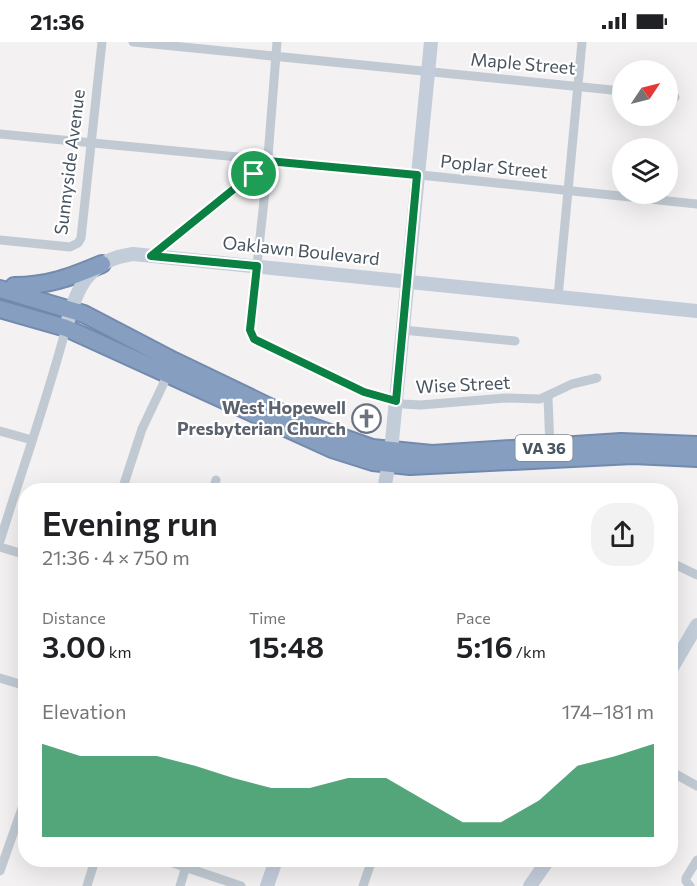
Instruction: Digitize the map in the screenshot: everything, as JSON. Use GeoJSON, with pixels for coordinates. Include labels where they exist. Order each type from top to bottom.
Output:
{"type":"FeatureCollection","features":[{"type":"Feature","properties":{"kind":"highway"},"geometry":{"type":"LineString","coordinates":[[0,288],[61,281],[102,264]]}},
{"type":"Feature","properties":{"kind":"highway","name":"VA 36"},"geometry":{"type":"LineString","coordinates":[[0,288],[71,309],[110,326],[171,368]]}},
{"type":"Feature","properties":{"kind":"highway","name":"VA 36"},"geometry":{"type":"LineString","coordinates":[[0,309],[66,328],[171,368],[332,435],[372,448],[390,458],[432,454],[633,455],[697,458]]}},
{"type":"Feature","properties":{"kind":"highway","name":"VA 36"},"geometry":{"type":"LineString","coordinates":[[550,454],[632,442],[697,445]]}},
{"type":"Feature","properties":{"kind":"street","name":"Sunnyside Avenue"},"geometry":{"type":"LineString","coordinates":[[0,240],[70,247],[78,243],[81,238],[102,42]]}},
{"type":"Feature","properties":{"kind":"street","name":"Maple Street"},"geometry":{"type":"LineString","coordinates":[[134,42],[612,90]]}},
{"type":"Feature","properties":{"kind":"street"},"geometry":{"type":"LineString","coordinates":[[257,266],[278,42]]}},
{"type":"Feature","properties":{"kind":"street"},"geometry":{"type":"LineString","coordinates":[[385,483],[396,401],[431,42]]}},
{"type":"Feature","properties":{"kind":"street"},"geometry":{"type":"LineString","coordinates":[[558,297],[582,42]]}},
{"type":"Feature","properties":{"kind":"street","name":"Poplar Street"},"geometry":{"type":"LineString","coordinates":[[0,134],[697,204]]}},
{"type":"Feature","properties":{"kind":"street"},"geometry":{"type":"LineString","coordinates":[[151,256],[245,180],[262,169],[268,161]]}},
{"type":"Feature","properties":{"kind":"street","name":"Oaklawn Boulevard"},"geometry":{"type":"LineString","coordinates":[[66,328],[79,287],[85,278],[102,264],[124,255],[257,266],[697,311]]}},
{"type":"Feature","properties":{"kind":"street","name":"Wise Street"},"geometry":{"type":"LineString","coordinates":[[257,266],[250,330],[254,339],[364,392],[421,405],[548,397]]}},
{"type":"Feature","properties":{"kind":"street"},"geometry":{"type":"LineString","coordinates":[[18,483],[50,387],[66,328]]}},
{"type":"Feature","properties":{"kind":"street"},"geometry":{"type":"LineString","coordinates":[[403,330],[515,341]]}},
{"type":"Feature","properties":{"kind":"street"},"geometry":{"type":"LineString","coordinates":[[124,483],[142,429],[171,368]]}},
{"type":"Feature","properties":{"kind":"street"},"geometry":{"type":"LineString","coordinates":[[550,454],[548,397],[572,384],[597,378]]}},
{"type":"Feature","properties":{"kind":"street"},"geometry":{"type":"LineString","coordinates":[[0,430],[32,440]]}},
{"type":"Feature","properties":{"kind":"street"},"geometry":{"type":"LineString","coordinates":[[0,541],[18,484]]}},
{"type":"Feature","properties":{"kind":"street"},"geometry":{"type":"LineString","coordinates":[[0,547],[18,553]]}},
{"type":"Feature","properties":{"kind":"street"},"geometry":{"type":"LineString","coordinates":[[678,566],[697,575]]}},
{"type":"Feature","properties":{"kind":"street"},"geometry":{"type":"LineString","coordinates":[[678,657],[697,625]]}},
{"type":"Feature","properties":{"kind":"street"},"geometry":{"type":"LineString","coordinates":[[0,678],[18,684]]}},
{"type":"Feature","properties":{"kind":"street"},"geometry":{"type":"LineString","coordinates":[[678,775],[697,786]]}},
{"type":"Feature","properties":{"kind":"street"},"geometry":{"type":"LineString","coordinates":[[0,872],[18,820]]}},
{"type":"Feature","properties":{"kind":"street"},"geometry":{"type":"LineString","coordinates":[[689,885],[686,878],[697,860]]}},
{"type":"Feature","properties":{"kind":"street"},"geometry":{"type":"LineString","coordinates":[[87,886],[93,867]]}},
{"type":"Feature","properties":{"kind":"street"},"geometry":{"type":"LineString","coordinates":[[180,886],[186,867]]}},
{"type":"Feature","properties":{"kind":"street"},"geometry":{"type":"LineString","coordinates":[[197,867],[242,886]]}},
{"type":"Feature","properties":{"kind":"street"},"geometry":{"type":"LineString","coordinates":[[267,886],[274,867]]}},
{"type":"Feature","properties":{"kind":"street"},"geometry":{"type":"LineString","coordinates":[[363,886],[370,867]]}},
{"type":"Feature","properties":{"kind":"street"},"geometry":{"type":"LineString","coordinates":[[530,886],[543,867]]}},
{"type":"Feature","properties":{"kind":"place","name":"West Hopewell Presbyterian Church"},"geometry":{"type":"Point","coordinates":[367,418]}},
{"type":"Feature","properties":{"kind":"route"},"geometry":{"type":"LineString","coordinates":[[268,161],[417,175],[396,401],[364,392],[254,339],[250,330],[257,266],[151,256],[254,174],[268,161]]}}]}
